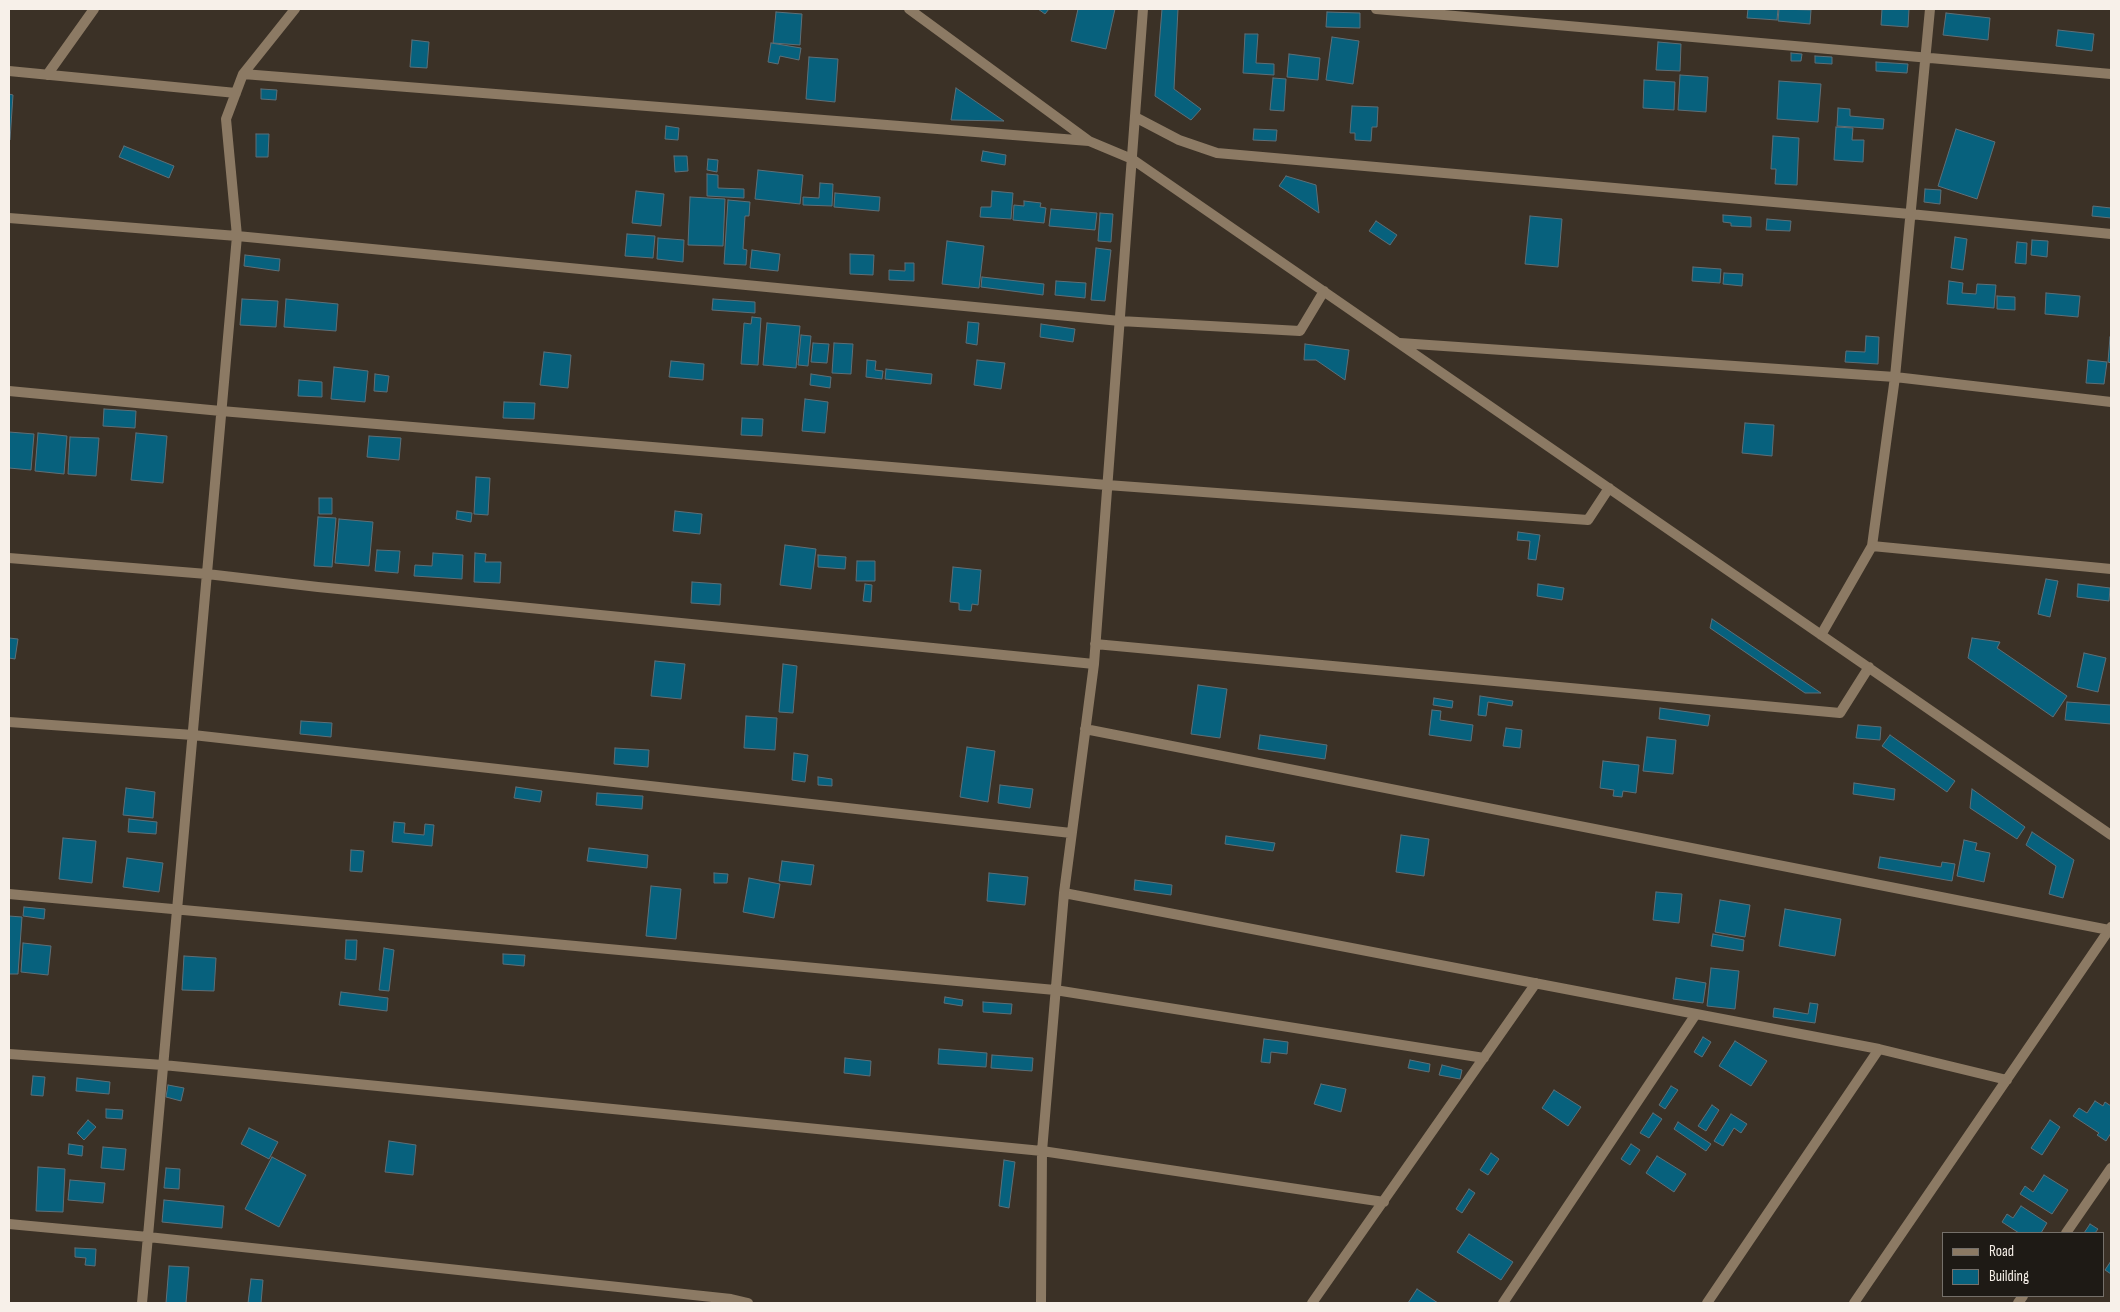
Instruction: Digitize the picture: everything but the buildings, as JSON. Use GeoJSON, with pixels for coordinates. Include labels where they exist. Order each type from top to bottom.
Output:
{"type":"FeatureCollection","features":[{"type":"Feature","properties":{"kind":"street"},"geometry":{"type":"LineString","coordinates":[[47,75],[94,9]]}},
{"type":"Feature","properties":{"kind":"street"},"geometry":{"type":"LineString","coordinates":[[142,1303],[237,236],[226,119],[243,74],[295,9]]}},
{"type":"Feature","properties":{"kind":"street"},"geometry":{"type":"LineString","coordinates":[[910,9],[1089,141],[1132,159],[2111,835]]}},
{"type":"Feature","properties":{"kind":"street"},"geometry":{"type":"LineString","coordinates":[[1041,1303],[1042,1151],[1064,894],[1094,664],[1143,9]]}},
{"type":"Feature","properties":{"kind":"street"},"geometry":{"type":"LineString","coordinates":[[1376,9],[2111,74]]}},
{"type":"Feature","properties":{"kind":"street"},"geometry":{"type":"LineString","coordinates":[[1821,635],[1872,546],[1895,376],[1930,9]]}},
{"type":"Feature","properties":{"kind":"street"},"geometry":{"type":"LineString","coordinates":[[9,71],[236,93]]}},
{"type":"Feature","properties":{"kind":"street"},"geometry":{"type":"LineString","coordinates":[[243,74],[1089,141]]}},
{"type":"Feature","properties":{"kind":"street"},"geometry":{"type":"LineString","coordinates":[[1135,117],[1179,140],[1217,153],[1910,214],[2111,234]]}},
{"type":"Feature","properties":{"kind":"street"},"geometry":{"type":"LineString","coordinates":[[9,218],[237,236],[1120,321],[1300,331],[1324,291]]}},
{"type":"Feature","properties":{"kind":"street"},"geometry":{"type":"LineString","coordinates":[[1399,343],[1895,376],[2111,402]]}},
{"type":"Feature","properties":{"kind":"street"},"geometry":{"type":"LineString","coordinates":[[9,391],[222,411],[1107,485],[1588,520],[1609,488]]}},
{"type":"Feature","properties":{"kind":"street"},"geometry":{"type":"LineString","coordinates":[[1872,546],[2111,569]]}},
{"type":"Feature","properties":{"kind":"street"},"geometry":{"type":"LineString","coordinates":[[9,558],[207,574],[318,587],[1094,664]]}},
{"type":"Feature","properties":{"kind":"street"},"geometry":{"type":"LineString","coordinates":[[1095,644],[1840,713],[1869,667]]}},
{"type":"Feature","properties":{"kind":"street"},"geometry":{"type":"LineString","coordinates":[[9,722],[193,735],[1072,833]]}},
{"type":"Feature","properties":{"kind":"street"},"geometry":{"type":"LineString","coordinates":[[1085,729],[2110,929],[1854,1303]]}},
{"type":"Feature","properties":{"kind":"street"},"geometry":{"type":"LineString","coordinates":[[9,894],[178,908],[1055,990],[1484,1058]]}},
{"type":"Feature","properties":{"kind":"street"},"geometry":{"type":"LineString","coordinates":[[1064,894],[1879,1049],[2007,1080]]}},
{"type":"Feature","properties":{"kind":"street"},"geometry":{"type":"LineString","coordinates":[[1312,1303],[1536,983]]}},
{"type":"Feature","properties":{"kind":"street"},"geometry":{"type":"LineString","coordinates":[[1503,1303],[1696,1014]]}},
{"type":"Feature","properties":{"kind":"street"},"geometry":{"type":"LineString","coordinates":[[1707,1303],[1879,1049]]}},
{"type":"Feature","properties":{"kind":"street"},"geometry":{"type":"LineString","coordinates":[[9,1054],[164,1065],[1042,1151],[1384,1202]]}},
{"type":"Feature","properties":{"kind":"street"},"geometry":{"type":"LineString","coordinates":[[2067,1232],[2111,1168]]}},
{"type":"Feature","properties":{"kind":"street"},"geometry":{"type":"LineString","coordinates":[[9,1224],[731,1299],[748,1303]]}}]}
